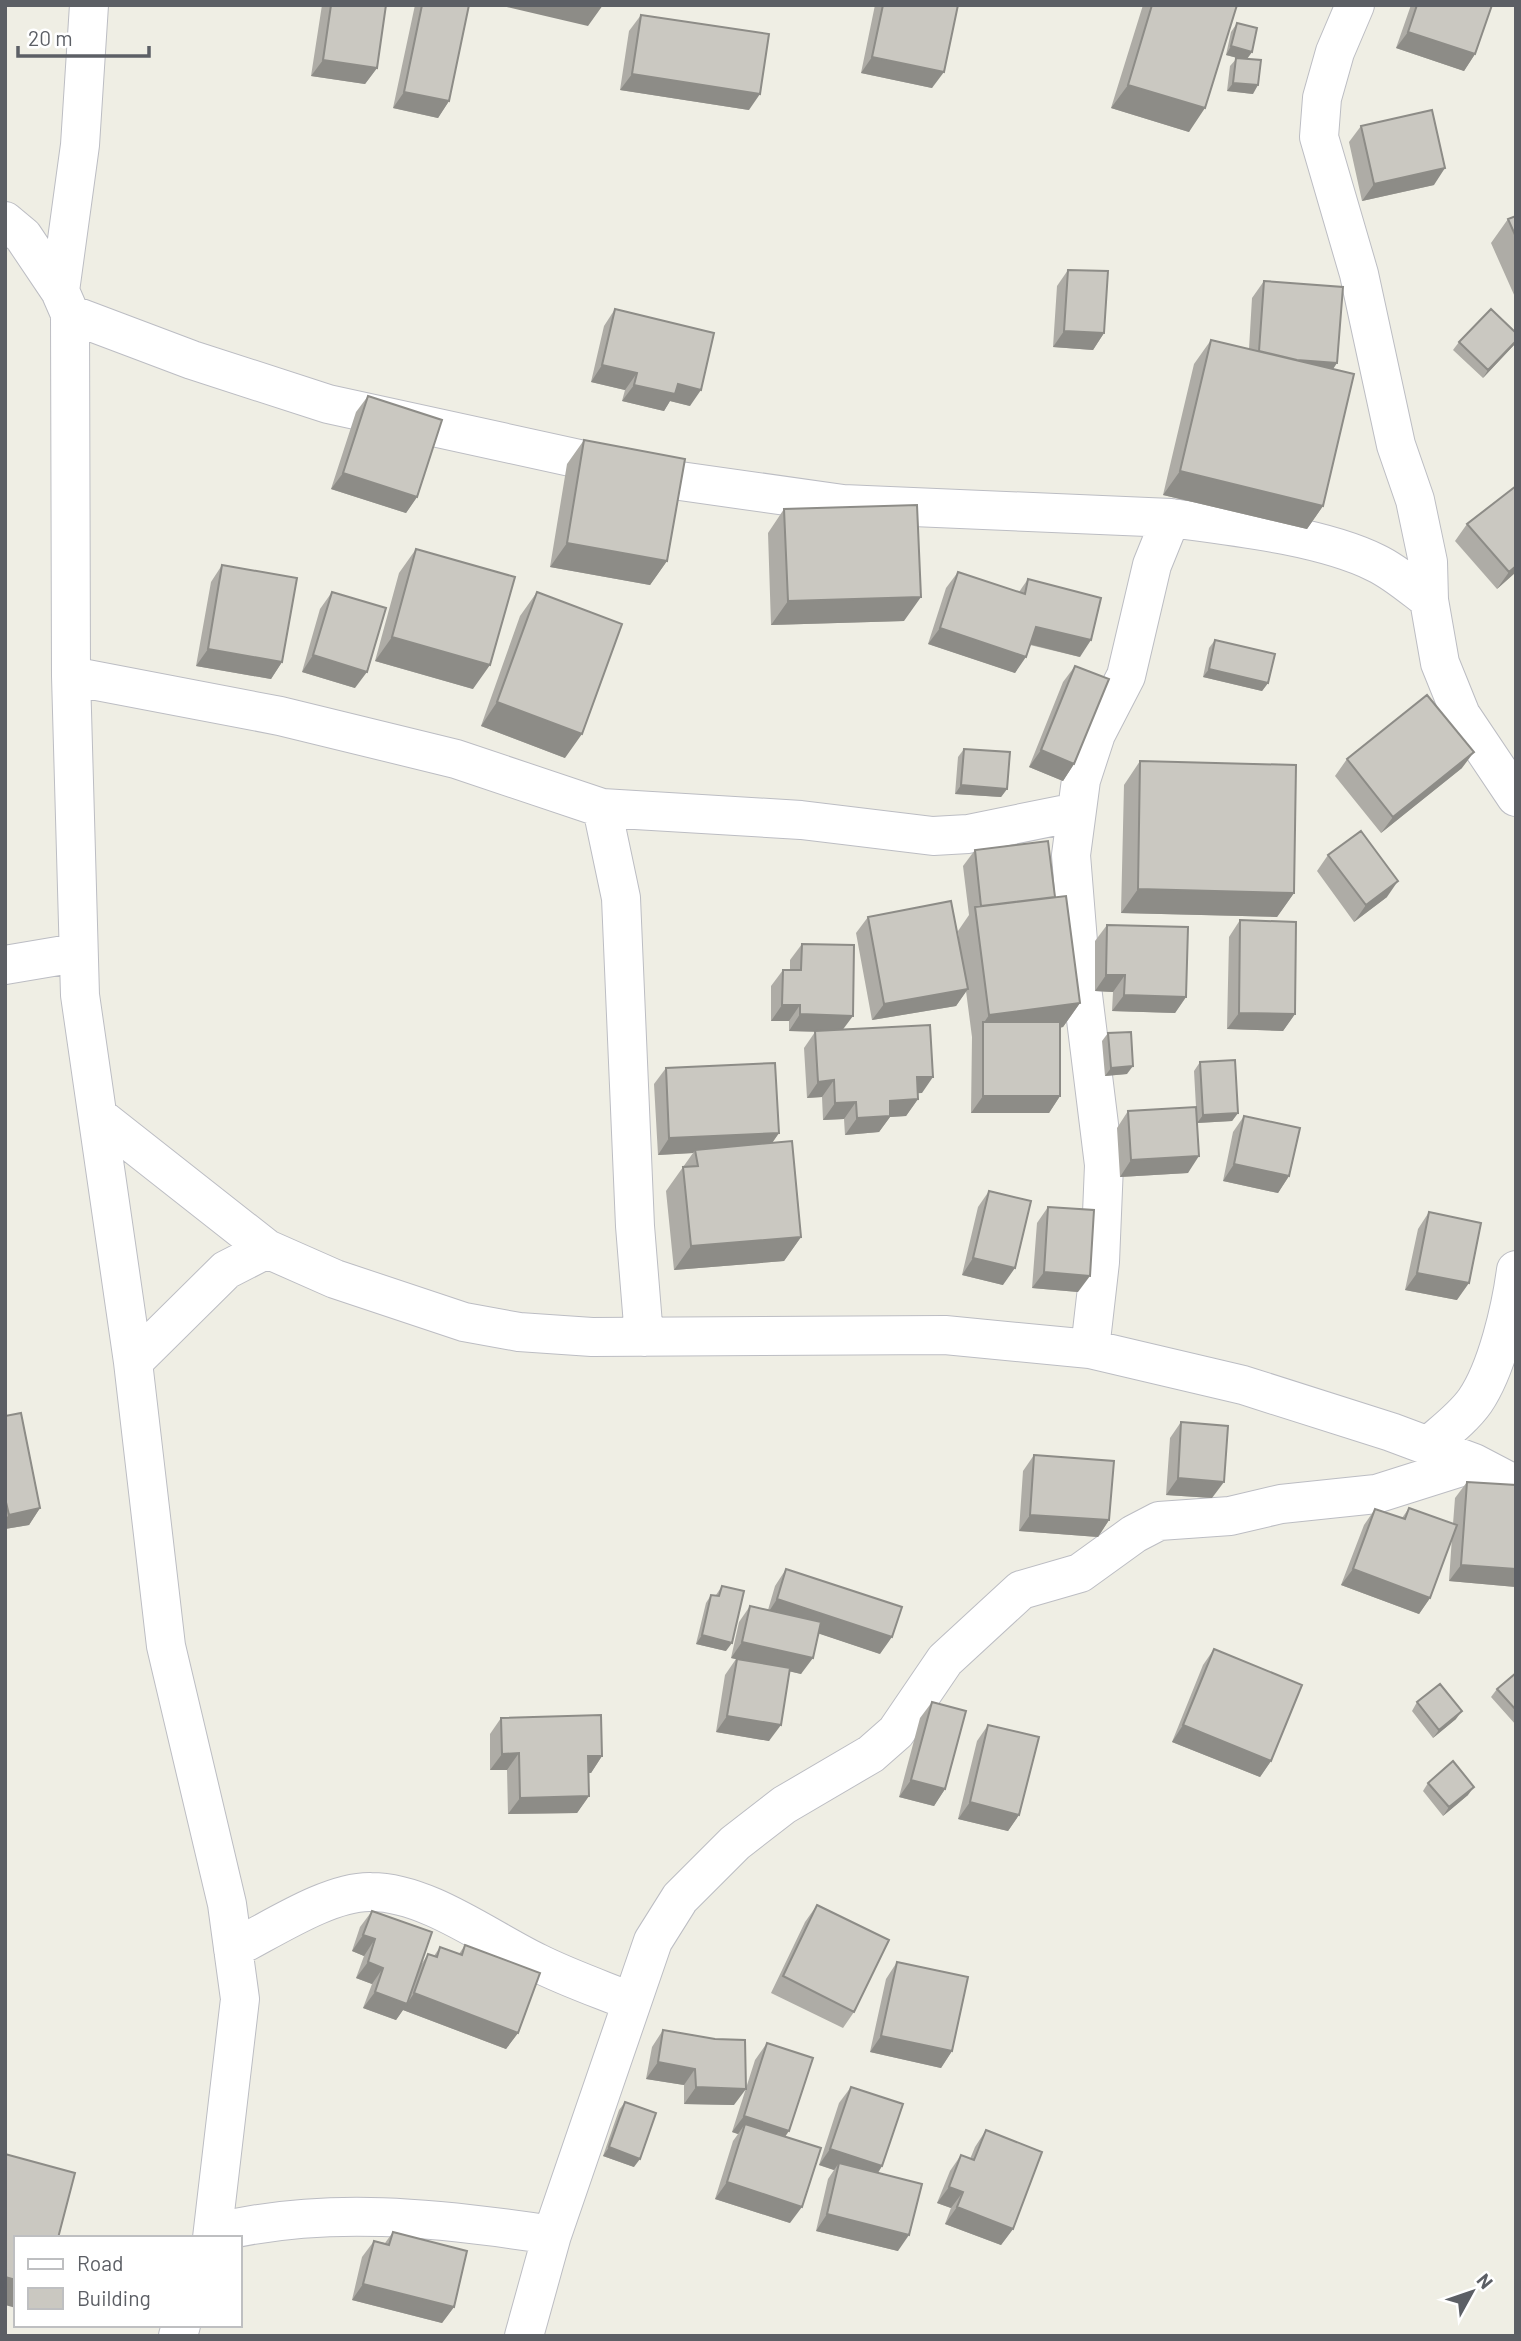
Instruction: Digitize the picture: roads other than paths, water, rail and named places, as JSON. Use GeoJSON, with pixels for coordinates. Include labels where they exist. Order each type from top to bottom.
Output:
{"type":"FeatureCollection","features":[{"type":"Feature","properties":{"kind":"street"},"geometry":{"type":"LineString","coordinates":[[89,5],[80,145],[65,303],[76,953],[133,1362],[166,1646],[227,1904],[240,1999],[213,2235],[263,2220],[326,2217],[418,2218],[552,2235]]}},
{"type":"Feature","properties":{"kind":"street"},"geometry":{"type":"LineString","coordinates":[[1355,5],[1335,52],[1322,98],[1319,137],[1359,274],[1396,444],[1415,500],[1428,562],[1429,600],[1449,690],[1461,715],[1516,797]]}},
{"type":"Feature","properties":{"kind":"street"},"geometry":{"type":"LineString","coordinates":[[5,221],[23,236],[65,303],[192,360],[328,404],[680,481],[843,504],[1171,518],[1322,545],[1376,563],[1429,600]]}},
{"type":"Feature","properties":{"kind":"street"},"geometry":{"type":"LineString","coordinates":[[1090,1349],[1100,1262],[1104,1165],[1072,888],[1071,855],[1082,780],[1096,734],[1126,676],[1152,565],[1171,518]]}},
{"type":"Feature","properties":{"kind":"street"},"geometry":{"type":"LineString","coordinates":[[71,676],[280,716],[456,759],[603,808],[801,820],[933,836],[968,834],[1076,812]]}},
{"type":"Feature","properties":{"kind":"street"},"geometry":{"type":"LineString","coordinates":[[603,808],[621,898],[635,1226],[643,1337]]}},
{"type":"Feature","properties":{"kind":"street"},"geometry":{"type":"LineString","coordinates":[[5,965],[76,953]]}},
{"type":"Feature","properties":{"kind":"street"},"geometry":{"type":"LineString","coordinates":[[98,1116],[267,1249],[335,1279],[464,1322],[519,1332],[643,1337],[864,1333],[945,1335],[1090,1349],[1243,1385],[1474,1463],[1516,1485]]}},
{"type":"Feature","properties":{"kind":"street"},"geometry":{"type":"LineString","coordinates":[[133,1362],[226,1270],[267,1249]]}},
{"type":"Feature","properties":{"kind":"street"},"geometry":{"type":"LineString","coordinates":[[1427,1446],[1463,1415],[1485,1385],[1513,1290],[1516,1270]]}},
{"type":"Feature","properties":{"kind":"street"},"geometry":{"type":"LineString","coordinates":[[524,2336],[552,2235],[653,1941],[666,1915],[700,1876],[757,1825],[870,1754],[896,1732],[945,1660],[1021,1590],[1080,1573],[1134,1534],[1159,1521],[1230,1516],[1280,1504],[1376,1494],[1474,1463]]}},
{"type":"Feature","properties":{"kind":"street"},"geometry":{"type":"LineString","coordinates":[[233,1949],[299,1915],[343,1897],[371,1892],[407,1898],[438,1909],[537,1963],[632,2002]]}}]}
